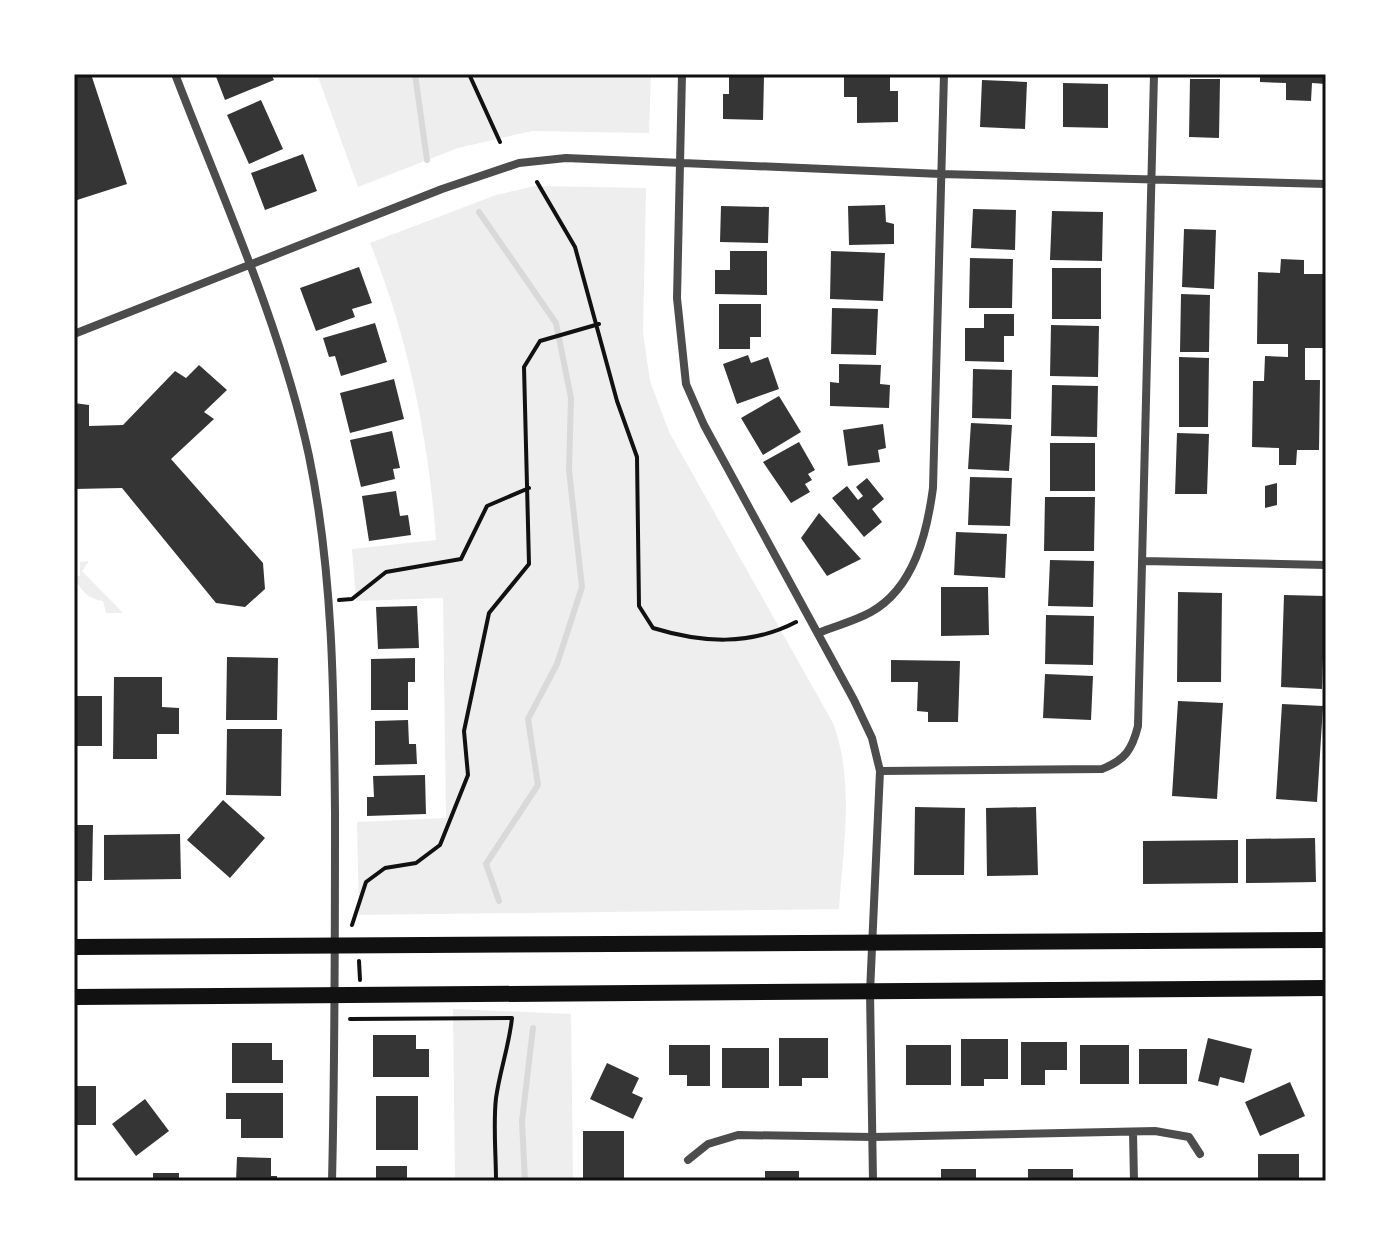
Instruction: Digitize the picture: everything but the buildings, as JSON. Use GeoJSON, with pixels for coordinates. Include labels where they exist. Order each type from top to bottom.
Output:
{"type":"FeatureCollection","features":[{"type":"Feature","properties":{"kind":"main road"},"geometry":{"type":"LineString","coordinates":[[74,947],[1326,940]]}},
{"type":"Feature","properties":{"kind":"main road"},"geometry":{"type":"LineString","coordinates":[[74,997],[1326,988]]}},
{"type":"Feature","properties":{"kind":"street"},"geometry":{"type":"LineString","coordinates":[[175,74],[285,361],[310,460],[328,602],[334,710],[336,995],[332,1181]]}},
{"type":"Feature","properties":{"kind":"street"},"geometry":{"type":"LineString","coordinates":[[682,74],[677,298],[686,384],[704,425],[872,738],[880,771],[870,992],[873,1181]]}},
{"type":"Feature","properties":{"kind":"street"},"geometry":{"type":"LineString","coordinates":[[818,633],[872,612],[891,596],[921,549],[933,488],[944,74]]}},
{"type":"Feature","properties":{"kind":"street"},"geometry":{"type":"LineString","coordinates":[[880,771],[1102,769],[1122,761],[1134,743],[1138,726],[1144,561],[1154,74]]}},
{"type":"Feature","properties":{"kind":"street"},"geometry":{"type":"LineString","coordinates":[[74,334],[442,189],[519,163],[566,158],[941,174],[1326,184]]}},
{"type":"Feature","properties":{"kind":"street"},"geometry":{"type":"LineString","coordinates":[[1144,561],[1326,565]]}},
{"type":"Feature","properties":{"kind":"street"},"geometry":{"type":"LineString","coordinates":[[1133,1132],[1134,1181]]}},
{"type":"Feature","properties":{"kind":"street"},"geometry":{"type":"LineString","coordinates":[[688,1160],[708,1144],[738,1135],[873,1137],[1167,1132],[1189,1137],[1200,1154]]}},
{"type":"Feature","properties":{"kind":"path"},"geometry":{"type":"LineString","coordinates":[[469,74],[500,142]]}},
{"type":"Feature","properties":{"kind":"path"},"geometry":{"type":"LineString","coordinates":[[537,182],[575,247],[599,324],[617,401],[637,457],[639,606],[653,628],[681,636],[758,639],[808,615]]}},
{"type":"Feature","properties":{"kind":"path"},"geometry":{"type":"LineString","coordinates":[[352,925],[366,882],[385,868],[416,863],[440,845],[468,775],[464,731],[489,613],[529,564],[524,367],[540,341],[599,324]]}},
{"type":"Feature","properties":{"kind":"path"},"geometry":{"type":"LineString","coordinates":[[328,602],[352,599],[386,572],[461,559],[487,506],[529,488]]}},
{"type":"Feature","properties":{"kind":"path"},"geometry":{"type":"LineString","coordinates":[[359,954],[360,982]]}},
{"type":"Feature","properties":{"kind":"path"},"geometry":{"type":"LineString","coordinates":[[349,1013],[350,1021],[512,1018],[509,1050],[496,1102],[496,1181]]}},
{"type":"Feature","properties":{"kind":"shaded area"},"geometry":{"type":"Polygon","coordinates":[[[317,74],[651,74],[649,133],[532,131],[458,148],[358,187],[317,74]]]}},
{"type":"Feature","properties":{"kind":"shaded area"},"geometry":{"type":"Polygon","coordinates":[[[535,186],[646,188],[643,332],[650,381],[669,432],[833,723],[840,745],[846,792],[839,909],[359,915],[357,822],[446,818],[443,598],[356,601],[352,549],[436,540],[428,464],[415,389],[395,315],[370,243],[496,195],[535,186]]]}},
{"type":"Feature","properties":{"kind":"shaded area"},"geometry":{"type":"Polygon","coordinates":[[[89,561],[82,571],[123,613],[106,613],[103,601],[88,596],[79,586],[74,577],[80,576],[80,562],[89,561]]]}},
{"type":"Feature","properties":{"kind":"shaded area"},"geometry":{"type":"Polygon","coordinates":[[[453,1009],[571,1014],[573,1181],[455,1181],[453,1009]]]}},
{"type":"Feature","properties":{"kind":"waterway"},"geometry":{"type":"LineString","coordinates":[[415,74],[427,160]]}},
{"type":"Feature","properties":{"kind":"waterway"},"geometry":{"type":"LineString","coordinates":[[479,212],[556,323],[571,398],[569,470],[582,587],[557,664],[528,719],[538,785],[486,864],[499,901]]}},
{"type":"Feature","properties":{"kind":"waterway"},"geometry":{"type":"LineString","coordinates":[[525,1181],[522,1121],[533,1028]]}}]}
